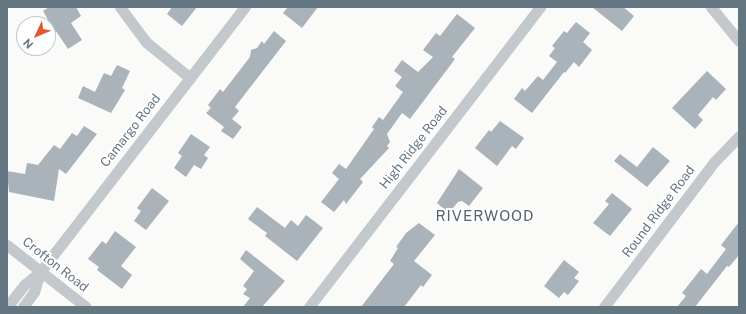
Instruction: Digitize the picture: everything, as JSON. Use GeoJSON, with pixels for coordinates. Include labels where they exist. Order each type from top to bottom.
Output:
{"type":"FeatureCollection","features":[{"type":"Feature","properties":{"kind":"street"},"geometry":{"type":"LineString","coordinates":[[120,7],[146,42],[190,78]]}},
{"type":"Feature","properties":{"kind":"street","name":"Camargo Road"},"geometry":{"type":"LineString","coordinates":[[7,307],[24,285],[40,272],[245,7]]}},
{"type":"Feature","properties":{"kind":"street","name":"High Ridge Road"},"geometry":{"type":"LineString","coordinates":[[309,307],[540,7]]}},
{"type":"Feature","properties":{"kind":"street"},"geometry":{"type":"LineString","coordinates":[[711,7],[739,41]]}},
{"type":"Feature","properties":{"kind":"street","name":"Round Ridge Road"},"geometry":{"type":"LineString","coordinates":[[604,307],[716,161],[739,136]]}},
{"type":"Feature","properties":{"kind":"street","name":"Crofton Road"},"geometry":{"type":"LineString","coordinates":[[7,245],[86,307]]}},
{"type":"Feature","properties":{"kind":"street","name":"Camargo Road"},"geometry":{"type":"LineString","coordinates":[[23,307],[34,292],[40,272]]}},
{"type":"Feature","properties":{"kind":"building"},"geometry":{"type":"Polygon","coordinates":[[[49,7],[76,7],[81,16],[71,23],[82,40],[68,49],[56,31],[56,16],[46,16],[43,11],[49,7]]]}},
{"type":"Feature","properties":{"kind":"building"},"geometry":{"type":"Polygon","coordinates":[[[172,7],[197,7],[182,26],[167,14],[172,7]]]}},
{"type":"Feature","properties":{"kind":"building"},"geometry":{"type":"Polygon","coordinates":[[[288,7],[318,7],[302,28],[283,13],[288,7]]]}},
{"type":"Feature","properties":{"kind":"building"},"geometry":{"type":"Polygon","coordinates":[[[592,7],[623,7],[634,16],[622,31],[592,7]]]}},
{"type":"Feature","properties":{"kind":"building"},"geometry":{"type":"Polygon","coordinates":[[[457,14],[475,28],[452,57],[455,59],[410,119],[402,113],[387,134],[390,142],[387,146],[389,148],[360,179],[363,182],[346,204],[344,200],[334,212],[321,202],[339,179],[332,173],[339,164],[346,169],[374,129],[372,127],[379,117],[383,120],[403,92],[395,86],[402,77],[394,71],[402,60],[418,72],[433,57],[423,50],[436,33],[440,36],[457,14]]]}},
{"type":"Feature","properties":{"kind":"building"},"geometry":{"type":"Polygon","coordinates":[[[576,22],[590,33],[583,42],[592,50],[579,67],[574,62],[565,73],[564,72],[532,113],[514,99],[522,88],[525,91],[538,76],[543,80],[557,62],[549,56],[555,48],[552,46],[564,31],[567,33],[576,22]]]}},
{"type":"Feature","properties":{"kind":"building"},"geometry":{"type":"Polygon","coordinates":[[[274,31],[286,41],[235,107],[239,111],[232,119],[242,127],[233,139],[221,131],[224,127],[206,113],[211,108],[208,105],[220,89],[223,92],[250,57],[251,50],[257,48],[262,41],[264,44],[274,31]]]}},
{"type":"Feature","properties":{"kind":"building"},"geometry":{"type":"Polygon","coordinates":[[[117,65],[130,71],[122,88],[125,90],[111,113],[78,98],[83,86],[95,92],[104,73],[111,76],[117,65]]]}},
{"type":"Feature","properties":{"kind":"building"},"geometry":{"type":"Polygon","coordinates":[[[707,71],[726,89],[716,100],[713,97],[698,115],[703,120],[695,129],[672,108],[707,71]]]}},
{"type":"Feature","properties":{"kind":"building"},"geometry":{"type":"Polygon","coordinates":[[[500,121],[524,138],[516,149],[512,146],[497,166],[475,148],[489,130],[491,132],[500,121]]]}},
{"type":"Feature","properties":{"kind":"building"},"geometry":{"type":"Polygon","coordinates":[[[84,126],[97,134],[66,174],[59,169],[54,201],[9,192],[7,171],[25,174],[27,163],[38,165],[54,145],[60,149],[72,133],[77,136],[84,126]]]}},
{"type":"Feature","properties":{"kind":"building"},"geometry":{"type":"Polygon","coordinates":[[[191,134],[210,147],[204,155],[208,158],[201,169],[194,165],[186,177],[174,168],[182,156],[178,153],[191,134]]]}},
{"type":"Feature","properties":{"kind":"building"},"geometry":{"type":"Polygon","coordinates":[[[653,147],[670,161],[647,187],[614,161],[620,154],[637,167],[653,147]]]}},
{"type":"Feature","properties":{"kind":"building"},"geometry":{"type":"Polygon","coordinates":[[[459,169],[483,188],[469,206],[462,201],[458,202],[449,213],[437,203],[459,169]]]}},
{"type":"Feature","properties":{"kind":"building"},"geometry":{"type":"Polygon","coordinates":[[[152,188],[169,201],[146,230],[134,221],[141,211],[137,208],[152,188]]]}},
{"type":"Feature","properties":{"kind":"building"},"geometry":{"type":"Polygon","coordinates":[[[612,193],[632,209],[610,236],[593,223],[609,204],[605,201],[612,193]]]}},
{"type":"Feature","properties":{"kind":"building"},"geometry":{"type":"Polygon","coordinates":[[[257,207],[285,228],[291,220],[298,226],[306,215],[323,228],[297,261],[265,236],[267,233],[248,219],[257,207]]]}},
{"type":"Feature","properties":{"kind":"building"},"geometry":{"type":"Polygon","coordinates":[[[739,222],[739,255],[729,267],[727,266],[695,307],[677,307],[686,296],[682,293],[701,269],[707,274],[726,249],[721,245],[739,222]]]}},
{"type":"Feature","properties":{"kind":"building"},"geometry":{"type":"Polygon","coordinates":[[[419,223],[435,235],[414,261],[432,275],[423,287],[421,285],[404,307],[361,307],[394,264],[390,261],[398,248],[396,247],[406,233],[419,223]]]}},
{"type":"Feature","properties":{"kind":"building"},"geometry":{"type":"Polygon","coordinates":[[[115,231],[136,247],[121,266],[132,275],[122,289],[97,270],[99,267],[88,259],[102,241],[106,244],[115,231]]]}},
{"type":"Feature","properties":{"kind":"building"},"geometry":{"type":"Polygon","coordinates":[[[246,250],[285,281],[262,307],[243,307],[250,298],[243,294],[247,289],[243,286],[254,271],[240,259],[246,250]]]}},
{"type":"Feature","properties":{"kind":"building"},"geometry":{"type":"Polygon","coordinates":[[[564,260],[579,272],[574,278],[579,281],[568,295],[564,292],[559,298],[544,286],[564,260]]]}},
{"type":"Feature","properties":{"kind":"district","name":"RIVERWOOD"},"geometry":{"type":"Point","coordinates":[485,216]}}]}
